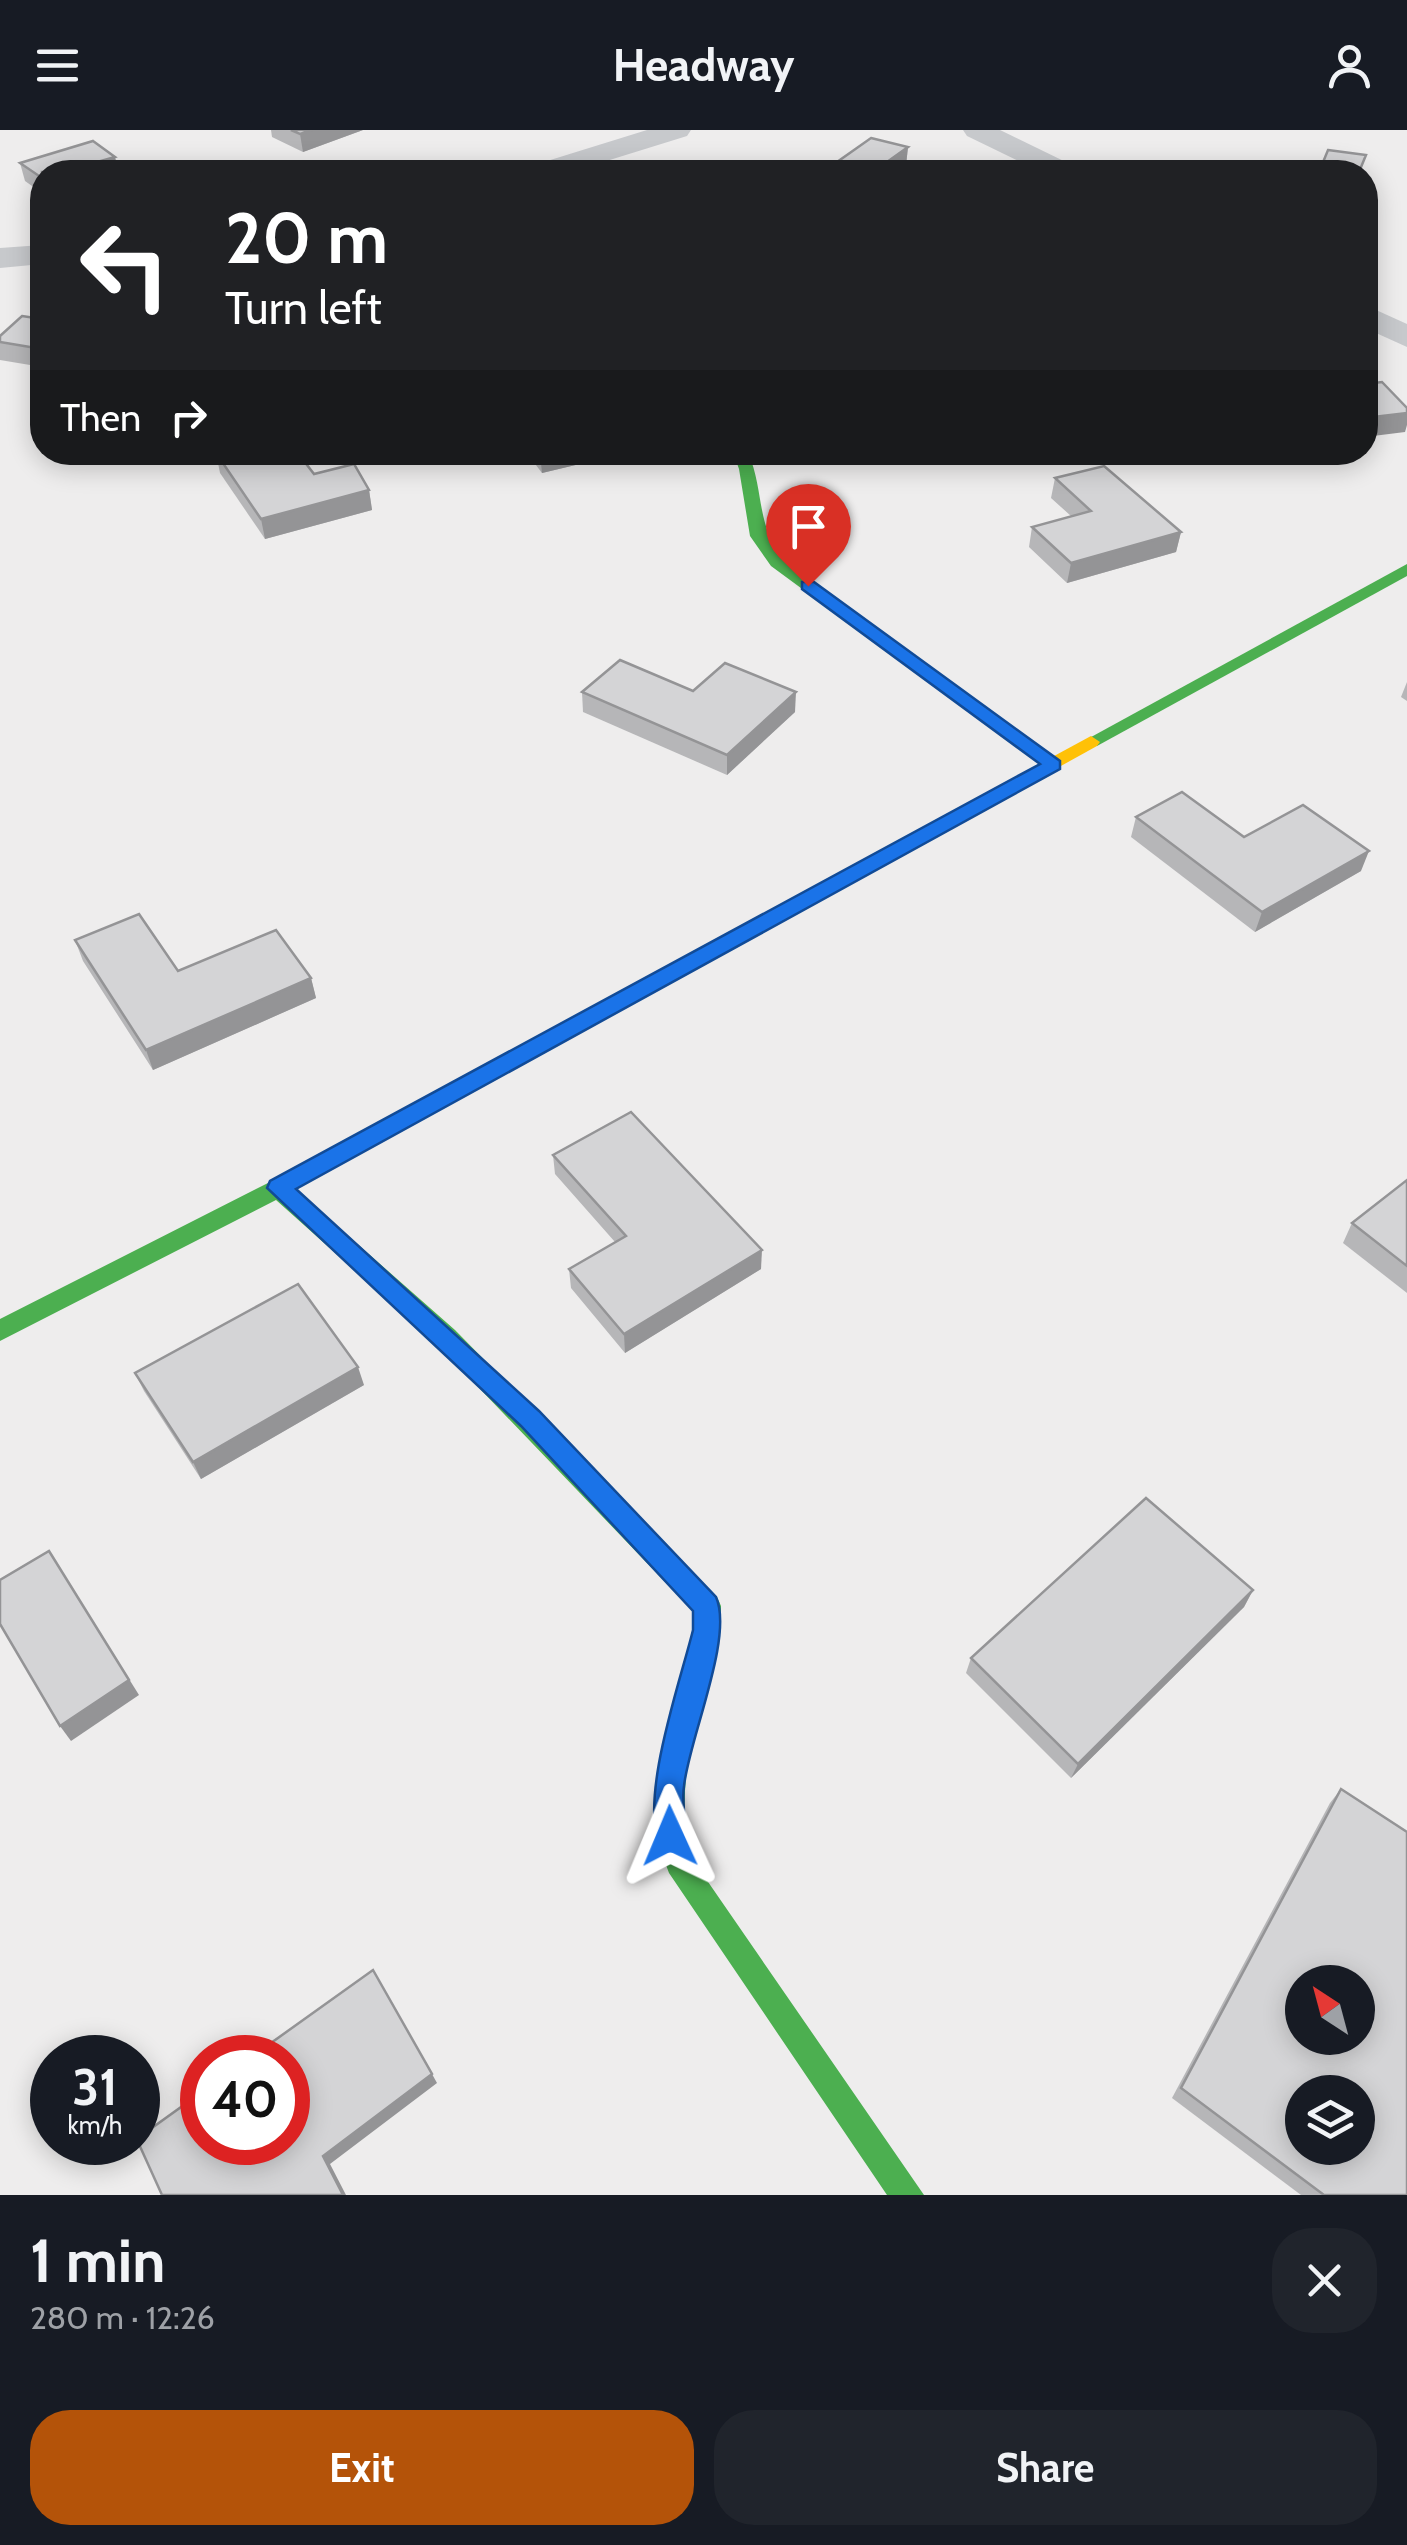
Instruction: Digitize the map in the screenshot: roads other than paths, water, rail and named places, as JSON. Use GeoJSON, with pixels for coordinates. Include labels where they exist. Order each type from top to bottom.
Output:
{"type":"FeatureCollection","features":[{"type":"Feature","properties":{"kind":"street"},"geometry":{"type":"LineString","coordinates":[[580,160],[676,130]]}},
{"type":"Feature","properties":{"kind":"street"},"geometry":{"type":"LineString","coordinates":[[976,130],[1039,160]]}},
{"type":"Feature","properties":{"kind":"street"},"geometry":{"type":"LineString","coordinates":[[0,258],[30,255]]}},
{"type":"Feature","properties":{"kind":"street"},"geometry":{"type":"LineString","coordinates":[[1378,322],[1407,337]]}},
{"type":"Feature","properties":{"kind":"street"},"geometry":{"type":"LineString","coordinates":[[745,465],[758,536],[777,563],[1054,765]]}},
{"type":"Feature","properties":{"kind":"street"},"geometry":{"type":"LineString","coordinates":[[0,1331],[278,1188],[1407,569]]}},
{"type":"Feature","properties":{"kind":"street"},"geometry":{"type":"LineString","coordinates":[[278,1188],[325,1226],[530,1418],[707,1606],[707,1630],[669,1786],[670,1836],[684,1873],[906,2195]]}}]}
